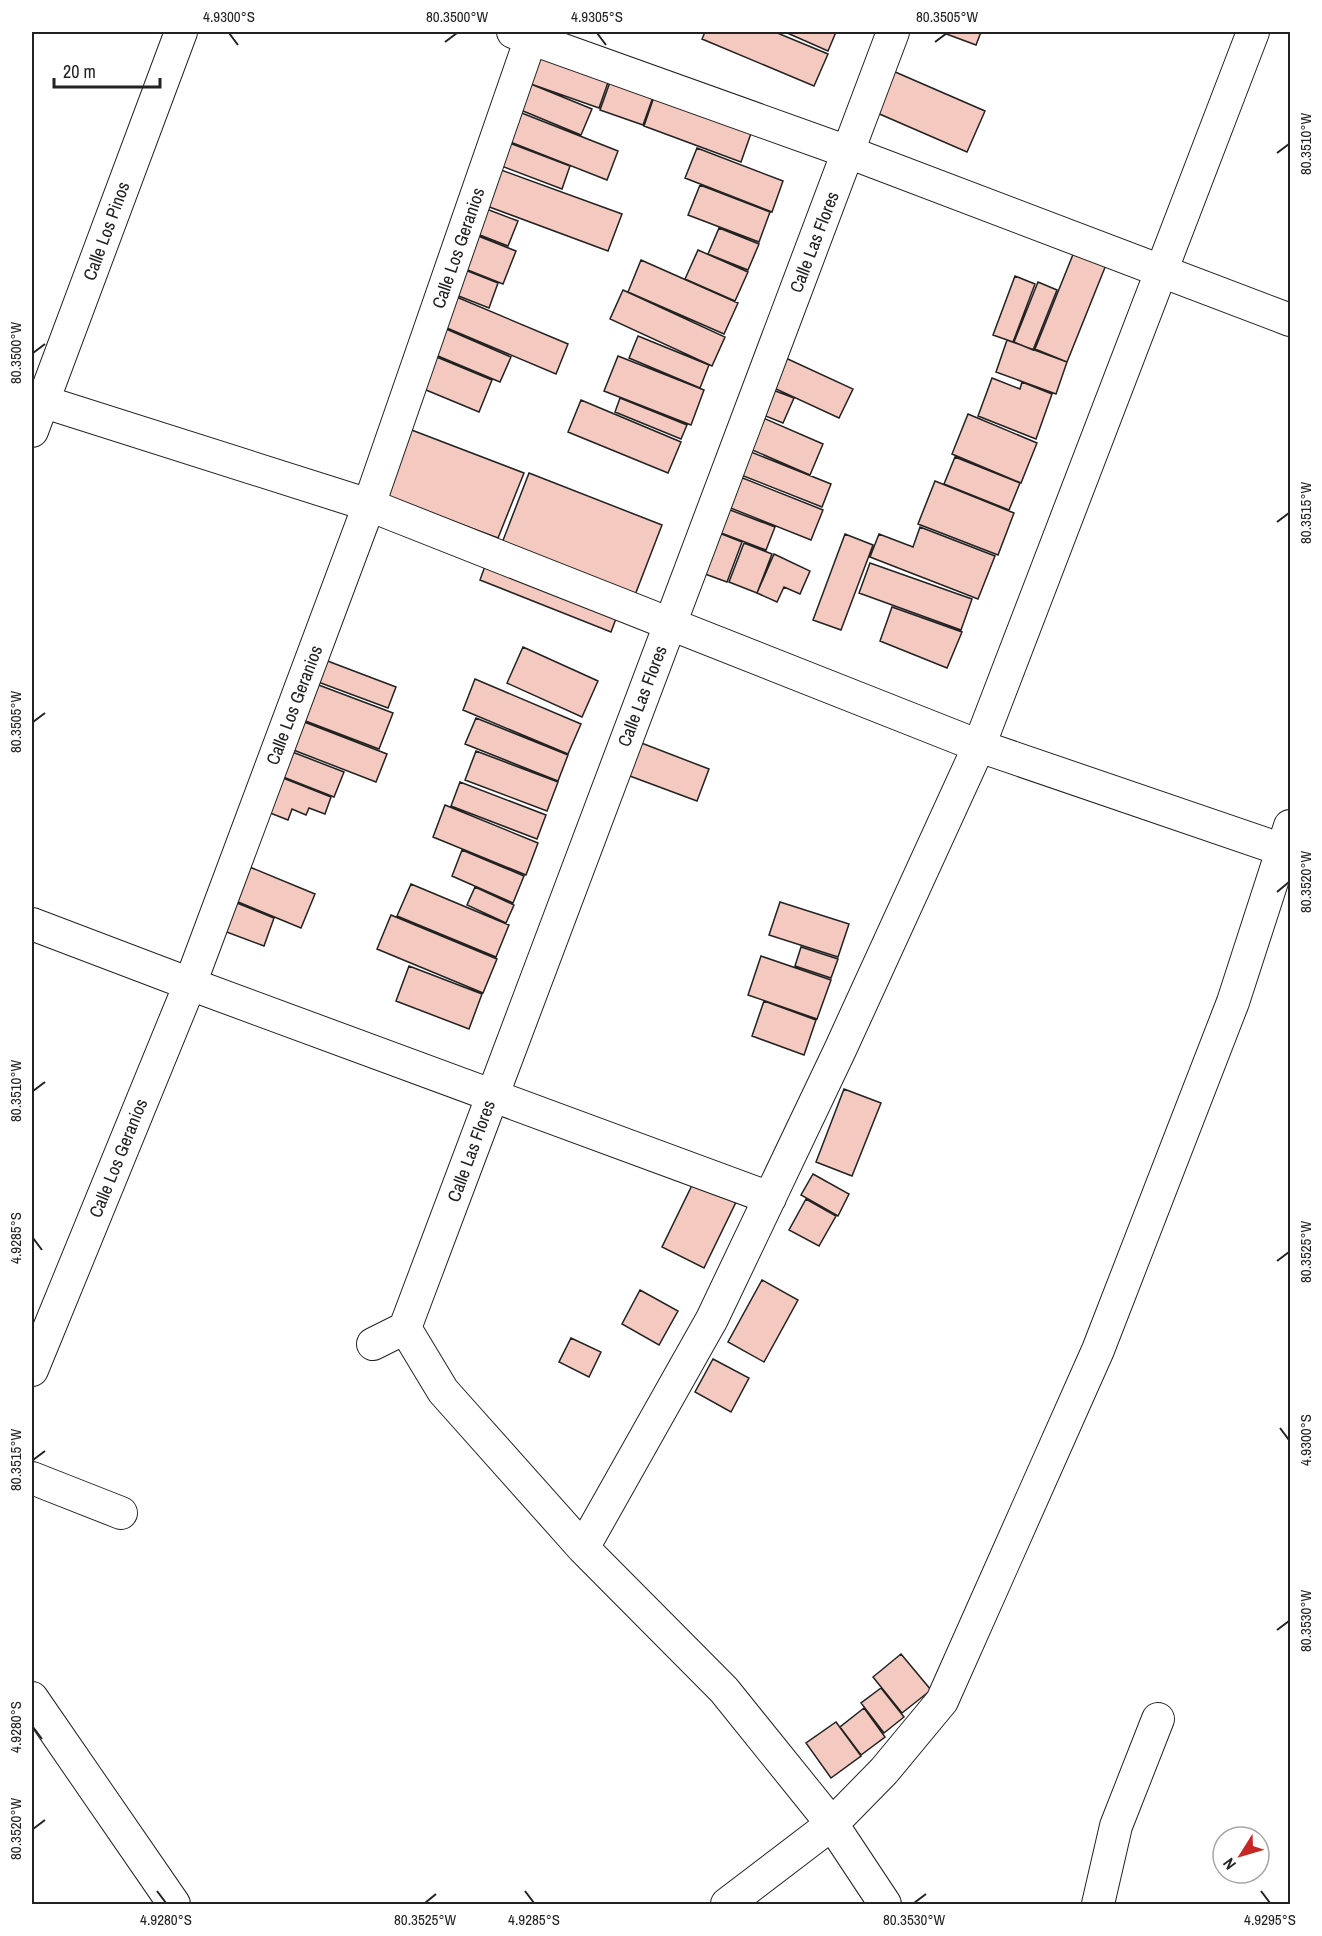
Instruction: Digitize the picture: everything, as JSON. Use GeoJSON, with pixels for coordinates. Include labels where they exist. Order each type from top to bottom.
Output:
{"type":"FeatureCollection","features":[{"type":"Feature","properties":{"kind":"street","name":"Calle Los Pinos"},"geometry":{"type":"LineString","coordinates":[[32,431],[37,400],[181,32]]}},
{"type":"Feature","properties":{"kind":"street","name":"Calle Las Flores"},"geometry":{"type":"LineString","coordinates":[[405,1328],[893,32]]}},
{"type":"Feature","properties":{"kind":"street"},"geometry":{"type":"LineString","coordinates":[[583,1548],[712,1319],[840,1050],[979,746],[1253,32]]}},
{"type":"Feature","properties":{"kind":"street"},"geometry":{"type":"LineString","coordinates":[[525,34],[848,152],[1290,320]]}},
{"type":"Feature","properties":{"kind":"street","name":"Calle Los Geranios"},"geometry":{"type":"LineString","coordinates":[[32,1370],[190,984],[369,505],[525,34]]}},
{"type":"Feature","properties":{"kind":"street"},"geometry":{"type":"LineString","coordinates":[[37,400],[369,505],[979,746],[1287,838],[1233,1002],[1098,1350],[942,1701],[884,1771],[832,1824],[727,1905]]}},
{"type":"Feature","properties":{"kind":"street"},"geometry":{"type":"LineString","coordinates":[[32,924],[770,1198]]}},
{"type":"Feature","properties":{"kind":"street"},"geometry":{"type":"LineString","coordinates":[[373,1344],[405,1328],[443,1391],[583,1548],[724,1690],[832,1824],[885,1905]]}},
{"type":"Feature","properties":{"kind":"street"},"geometry":{"type":"LineString","coordinates":[[32,1479],[121,1513]]}},
{"type":"Feature","properties":{"kind":"street"},"geometry":{"type":"LineString","coordinates":[[32,1698],[174,1905]]}},
{"type":"Feature","properties":{"kind":"street"},"geometry":{"type":"LineString","coordinates":[[1098,1905],[1116,1826],[1158,1719]]}},
{"type":"Feature","properties":{"kind":"building"},"geometry":{"type":"Polygon","coordinates":[[[705,32],[775,32],[828,54],[814,86],[702,39],[705,32]]]}},
{"type":"Feature","properties":{"kind":"building"},"geometry":{"type":"Polygon","coordinates":[[[785,32],[836,32],[828,51],[785,32]]]}},
{"type":"Feature","properties":{"kind":"building"},"geometry":{"type":"Polygon","coordinates":[[[941,32],[981,32],[976,45],[941,32]]]}},
{"type":"Feature","properties":{"kind":"building"},"geometry":{"type":"Polygon","coordinates":[[[541,46],[612,71],[599,108],[528,83],[541,46]]]}},
{"type":"Feature","properties":{"kind":"building"},"geometry":{"type":"Polygon","coordinates":[[[886,68],[985,111],[967,152],[868,109],[886,68]]]}},
{"type":"Feature","properties":{"kind":"building"},"geometry":{"type":"Polygon","coordinates":[[[614,71],[657,86],[643,125],[600,110],[614,71]]]}},
{"type":"Feature","properties":{"kind":"building"},"geometry":{"type":"Polygon","coordinates":[[[521,80],[592,109],[581,135],[511,106],[521,80]]]}},
{"type":"Feature","properties":{"kind":"building"},"geometry":{"type":"Polygon","coordinates":[[[657,88],[755,122],[741,162],[644,126],[657,88]]]}},
{"type":"Feature","properties":{"kind":"building"},"geometry":{"type":"Polygon","coordinates":[[[509,108],[618,151],[607,180],[498,137],[509,108]]]}},
{"type":"Feature","properties":{"kind":"building"},"geometry":{"type":"Polygon","coordinates":[[[499,139],[570,166],[562,189],[491,162],[499,139]]]}},
{"type":"Feature","properties":{"kind":"building"},"geometry":{"type":"Polygon","coordinates":[[[697,148],[783,181],[772,212],[685,178],[697,148]]]}},
{"type":"Feature","properties":{"kind":"building"},"geometry":{"type":"Polygon","coordinates":[[[490,166],[622,214],[608,251],[476,202],[490,166]]]}},
{"type":"Feature","properties":{"kind":"building"},"geometry":{"type":"Polygon","coordinates":[[[700,185],[770,212],[759,242],[688,215],[700,185]]]}},
{"type":"Feature","properties":{"kind":"building"},"geometry":{"type":"Polygon","coordinates":[[[476,205],[518,221],[508,246],[467,230],[476,205]]]}},
{"type":"Feature","properties":{"kind":"building"},"geometry":{"type":"Polygon","coordinates":[[[719,228],[759,244],[748,270],[708,254],[719,228]]]}},
{"type":"Feature","properties":{"kind":"building"},"geometry":{"type":"Polygon","coordinates":[[[468,232],[516,251],[503,284],[455,265],[468,232]]]}},
{"type":"Feature","properties":{"kind":"building"},"geometry":{"type":"Polygon","coordinates":[[[1078,242],[1110,255],[1067,362],[1035,349],[1078,242]]]}},
{"type":"Feature","properties":{"kind":"building"},"geometry":{"type":"Polygon","coordinates":[[[698,250],[748,272],[735,301],[685,279],[698,250]]]}},
{"type":"Feature","properties":{"kind":"building"},"geometry":{"type":"Polygon","coordinates":[[[641,260],[738,303],[724,334],[628,292],[641,260]]]}},
{"type":"Feature","properties":{"kind":"building"},"geometry":{"type":"Polygon","coordinates":[[[455,266],[498,283],[489,308],[446,291],[455,266]]]}},
{"type":"Feature","properties":{"kind":"building"},"geometry":{"type":"Polygon","coordinates":[[[1015,276],[1035,284],[1013,342],[993,335],[1015,276]]]}},
{"type":"Feature","properties":{"kind":"building"},"geometry":{"type":"Polygon","coordinates":[[[1038,282],[1057,290],[1033,350],[1014,342],[1038,282]]]}},
{"type":"Feature","properties":{"kind":"building"},"geometry":{"type":"Polygon","coordinates":[[[623,290],[725,337],[712,366],[610,319],[623,290]]]}},
{"type":"Feature","properties":{"kind":"building"},"geometry":{"type":"Polygon","coordinates":[[[447,293],[568,344],[556,374],[435,323],[447,293]]]}},
{"type":"Feature","properties":{"kind":"building"},"geometry":{"type":"Polygon","coordinates":[[[437,325],[511,357],[500,382],[426,351],[437,325]]]}},
{"type":"Feature","properties":{"kind":"building"},"geometry":{"type":"Polygon","coordinates":[[[638,336],[709,365],[700,388],[629,358],[638,336]]]}},
{"type":"Feature","properties":{"kind":"building"},"geometry":{"type":"Polygon","coordinates":[[[1007,340],[1067,362],[1056,394],[996,372],[1007,340]]]}},
{"type":"Feature","properties":{"kind":"building"},"geometry":{"type":"Polygon","coordinates":[[[427,353],[492,380],[479,412],[414,385],[427,353]]]}},
{"type":"Feature","properties":{"kind":"building"},"geometry":{"type":"Polygon","coordinates":[[[777,354],[853,389],[839,418],[763,383],[777,354]]]}},
{"type":"Feature","properties":{"kind":"building"},"geometry":{"type":"Polygon","coordinates":[[[618,356],[704,390],[691,425],[604,391],[618,356]]]}},
{"type":"Feature","properties":{"kind":"building"},"geometry":{"type":"Polygon","coordinates":[[[992,378],[1020,389],[1022,382],[1052,394],[1036,439],[978,416],[992,378]]]}},
{"type":"Feature","properties":{"kind":"building"},"geometry":{"type":"Polygon","coordinates":[[[765,387],[794,398],[783,423],[756,412],[765,387]]]}},
{"type":"Feature","properties":{"kind":"building"},"geometry":{"type":"Polygon","coordinates":[[[620,398],[687,425],[681,439],[615,412],[620,398]]]}},
{"type":"Feature","properties":{"kind":"building"},"geometry":{"type":"Polygon","coordinates":[[[581,400],[681,442],[668,473],[568,432],[581,400]]]}},
{"type":"Feature","properties":{"kind":"building"},"geometry":{"type":"Polygon","coordinates":[[[754,414],[823,444],[810,475],[741,445],[754,414]]]}},
{"type":"Feature","properties":{"kind":"building"},"geometry":{"type":"Polygon","coordinates":[[[968,414],[1037,443],[1021,483],[952,454],[968,414]]]}},
{"type":"Feature","properties":{"kind":"building"},"geometry":{"type":"Polygon","coordinates":[[[409,429],[524,473],[498,538],[385,496],[409,429]]]}},
{"type":"Feature","properties":{"kind":"building"},"geometry":{"type":"Polygon","coordinates":[[[741,448],[831,484],[822,507],[731,471],[741,448]]]}},
{"type":"Feature","properties":{"kind":"building"},"geometry":{"type":"Polygon","coordinates":[[[955,457],[1020,483],[1009,510],[944,484],[955,457]]]}},
{"type":"Feature","properties":{"kind":"building"},"geometry":{"type":"Polygon","coordinates":[[[529,473],[662,525],[635,595],[502,543],[529,473]]]}},
{"type":"Feature","properties":{"kind":"building"},"geometry":{"type":"Polygon","coordinates":[[[730,473],[823,510],[811,540],[718,503],[730,473]]]}},
{"type":"Feature","properties":{"kind":"building"},"geometry":{"type":"Polygon","coordinates":[[[935,481],[1014,513],[998,555],[918,524],[935,481]]]}},
{"type":"Feature","properties":{"kind":"building"},"geometry":{"type":"Polygon","coordinates":[[[717,505],[775,527],[766,550],[708,528],[717,505]]]}},
{"type":"Feature","properties":{"kind":"building"},"geometry":{"type":"Polygon","coordinates":[[[920,527],[995,556],[978,599],[870,557],[879,534],[913,547],[920,527]]]}},
{"type":"Feature","properties":{"kind":"building"},"geometry":{"type":"Polygon","coordinates":[[[709,529],[742,542],[727,582],[694,570],[709,529]]]}},
{"type":"Feature","properties":{"kind":"building"},"geometry":{"type":"Polygon","coordinates":[[[845,534],[873,545],[841,630],[813,620],[845,534]]]}},
{"type":"Feature","properties":{"kind":"building"},"geometry":{"type":"Polygon","coordinates":[[[744,543],[772,554],[757,593],[729,582],[744,543]]]}},
{"type":"Feature","properties":{"kind":"building"},"geometry":{"type":"Polygon","coordinates":[[[774,554],[810,571],[800,594],[784,587],[777,602],[757,593],[774,554]]]}},
{"type":"Feature","properties":{"kind":"building"},"geometry":{"type":"Polygon","coordinates":[[[489,555],[620,608],[611,632],[480,580],[489,555]]]}},
{"type":"Feature","properties":{"kind":"building"},"geometry":{"type":"Polygon","coordinates":[[[870,563],[972,599],[961,630],[859,593],[870,563]]]}},
{"type":"Feature","properties":{"kind":"building"},"geometry":{"type":"Polygon","coordinates":[[[892,607],[962,632],[947,668],[880,641],[892,607]]]}},
{"type":"Feature","properties":{"kind":"building"},"geometry":{"type":"Polygon","coordinates":[[[523,647],[598,681],[582,717],[507,683],[523,647]]]}},
{"type":"Feature","properties":{"kind":"building"},"geometry":{"type":"Polygon","coordinates":[[[317,657],[396,687],[388,708],[310,679],[317,657]]]}},
{"type":"Feature","properties":{"kind":"building"},"geometry":{"type":"Polygon","coordinates":[[[475,679],[581,724],[568,754],[463,710],[475,679]]]}},
{"type":"Feature","properties":{"kind":"building"},"geometry":{"type":"Polygon","coordinates":[[[308,681],[393,713],[379,749],[295,717],[308,681]]]}},
{"type":"Feature","properties":{"kind":"building"},"geometry":{"type":"Polygon","coordinates":[[[294,718],[387,754],[376,782],[283,746],[294,718]]]}},
{"type":"Feature","properties":{"kind":"building"},"geometry":{"type":"Polygon","coordinates":[[[476,718],[568,755],[558,781],[465,744],[476,718]]]}},
{"type":"Feature","properties":{"kind":"building"},"geometry":{"type":"Polygon","coordinates":[[[631,739],[709,769],[697,801],[619,772],[631,739]]]}},
{"type":"Feature","properties":{"kind":"building"},"geometry":{"type":"Polygon","coordinates":[[[282,748],[344,772],[334,797],[273,773],[282,748]]]}},
{"type":"Feature","properties":{"kind":"building"},"geometry":{"type":"Polygon","coordinates":[[[476,751],[558,782],[547,811],[465,780],[476,751]]]}},
{"type":"Feature","properties":{"kind":"building"},"geometry":{"type":"Polygon","coordinates":[[[273,774],[331,797],[325,814],[309,808],[306,815],[292,809],[288,820],[260,809],[273,774]]]}},
{"type":"Feature","properties":{"kind":"building"},"geometry":{"type":"Polygon","coordinates":[[[460,782],[546,815],[537,839],[451,806],[460,782]]]}},
{"type":"Feature","properties":{"kind":"building"},"geometry":{"type":"Polygon","coordinates":[[[445,805],[538,843],[526,875],[433,837],[445,805]]]}},
{"type":"Feature","properties":{"kind":"building"},"geometry":{"type":"Polygon","coordinates":[[[462,850],[524,876],[513,903],[452,876],[462,850]]]}},
{"type":"Feature","properties":{"kind":"building"},"geometry":{"type":"Polygon","coordinates":[[[240,863],[315,894],[301,928],[226,897],[240,863]]]}},
{"type":"Feature","properties":{"kind":"building"},"geometry":{"type":"Polygon","coordinates":[[[411,884],[509,925],[496,957],[397,916],[411,884]]]}},
{"type":"Feature","properties":{"kind":"building"},"geometry":{"type":"Polygon","coordinates":[[[475,887],[514,905],[506,923],[467,905],[475,887]]]}},
{"type":"Feature","properties":{"kind":"building"},"geometry":{"type":"Polygon","coordinates":[[[227,899],[274,918],[264,946],[216,928],[227,899]]]}},
{"type":"Feature","properties":{"kind":"building"},"geometry":{"type":"Polygon","coordinates":[[[780,902],[849,924],[838,957],[769,935],[780,902]]]}},
{"type":"Feature","properties":{"kind":"building"},"geometry":{"type":"Polygon","coordinates":[[[391,915],[497,959],[483,993],[377,949],[391,915]]]}},
{"type":"Feature","properties":{"kind":"building"},"geometry":{"type":"Polygon","coordinates":[[[801,947],[838,959],[831,978],[795,966],[801,947]]]}},
{"type":"Feature","properties":{"kind":"building"},"geometry":{"type":"Polygon","coordinates":[[[761,956],[831,980],[817,1019],[748,995],[761,956]]]}},
{"type":"Feature","properties":{"kind":"building"},"geometry":{"type":"Polygon","coordinates":[[[409,966],[482,994],[469,1029],[396,1001],[409,966]]]}},
{"type":"Feature","properties":{"kind":"building"},"geometry":{"type":"Polygon","coordinates":[[[764,1001],[816,1020],[804,1055],[752,1036],[764,1001]]]}},
{"type":"Feature","properties":{"kind":"building"},"geometry":{"type":"Polygon","coordinates":[[[844,1089],[881,1103],[852,1176],[816,1162],[844,1089]]]}},
{"type":"Feature","properties":{"kind":"building"},"geometry":{"type":"Polygon","coordinates":[[[813,1174],[849,1194],[838,1216],[801,1195],[813,1174]]]}},
{"type":"Feature","properties":{"kind":"building"},"geometry":{"type":"Polygon","coordinates":[[[696,1177],[738,1198],[704,1268],[662,1247],[696,1177]]]}},
{"type":"Feature","properties":{"kind":"building"},"geometry":{"type":"Polygon","coordinates":[[[806,1199],[836,1216],[819,1246],[789,1230],[806,1199]]]}},
{"type":"Feature","properties":{"kind":"building"},"geometry":{"type":"Polygon","coordinates":[[[762,1280],[798,1300],[764,1362],[728,1342],[762,1280]]]}},
{"type":"Feature","properties":{"kind":"building"},"geometry":{"type":"Polygon","coordinates":[[[640,1290],[678,1311],[659,1345],[622,1324],[640,1290]]]}},
{"type":"Feature","properties":{"kind":"building"},"geometry":{"type":"Polygon","coordinates":[[[571,1338],[601,1352],[589,1377],[559,1362],[571,1338]]]}},
{"type":"Feature","properties":{"kind":"building"},"geometry":{"type":"Polygon","coordinates":[[[713,1359],[749,1378],[731,1412],[695,1392],[713,1359]]]}},
{"type":"Feature","properties":{"kind":"building"},"geometry":{"type":"Polygon","coordinates":[[[901,1654],[931,1690],[902,1713],[873,1677],[901,1654]]]}},
{"type":"Feature","properties":{"kind":"building"},"geometry":{"type":"Polygon","coordinates":[[[881,1688],[904,1717],[884,1733],[861,1703],[881,1688]]]}},
{"type":"Feature","properties":{"kind":"building"},"geometry":{"type":"Polygon","coordinates":[[[864,1708],[885,1737],[861,1755],[840,1727],[864,1708]]]}},
{"type":"Feature","properties":{"kind":"building"},"geometry":{"type":"Polygon","coordinates":[[[836,1722],[861,1756],[831,1778],[806,1743],[836,1722]]]}}]}
